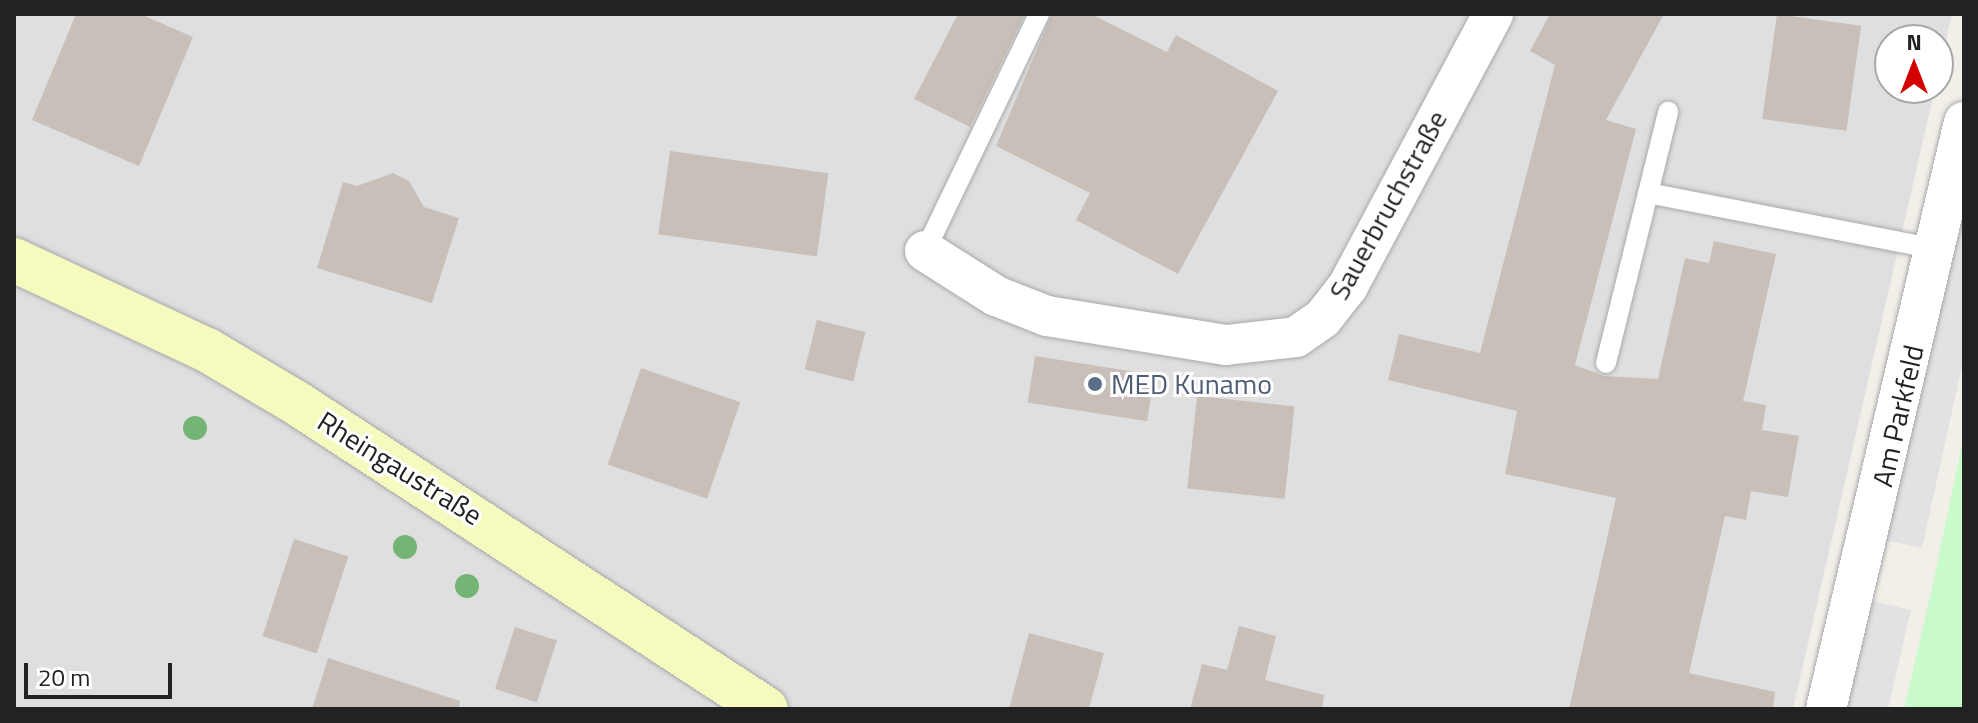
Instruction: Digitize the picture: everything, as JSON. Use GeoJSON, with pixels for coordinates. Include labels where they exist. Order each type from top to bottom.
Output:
{"type":"FeatureCollection","features":[{"type":"Feature","properties":{"kind":"street","name":"Sauerbruchstraße"},"geometry":{"type":"LineString","coordinates":[[925,251],[996,296],[1047,316],[1226,345],[1296,337],[1323,318],[1348,286],[1493,14]]}},
{"type":"Feature","properties":{"kind":"street","name":"Am Parkfeld"},"geometry":{"type":"LineString","coordinates":[[1826,709],[1964,122]]}},
{"type":"Feature","properties":{"kind":"street","name":"Rheingaustraße"},"geometry":{"type":"LineString","coordinates":[[14,260],[130,311],[283,395],[766,709]]}},
{"type":"Feature","properties":{"kind":"lane"},"geometry":{"type":"LineString","coordinates":[[925,251],[1039,14]]}},
{"type":"Feature","properties":{"kind":"lane"},"geometry":{"type":"LineString","coordinates":[[1606,363],[1668,112]]}},
{"type":"Feature","properties":{"kind":"lane"},"geometry":{"type":"LineString","coordinates":[[1648,193],[1935,249]]}},
{"type":"Feature","properties":{"kind":"shaded area"},"geometry":{"type":"Polygon","coordinates":[[[14,14],[1952,14],[1950,24],[1874,24],[1874,104],[1931,104],[1793,709],[14,709],[14,14]]]}},
{"type":"Feature","properties":{"kind":"shaded area"},"geometry":{"type":"Polygon","coordinates":[[[1964,161],[1964,357],[1922,548],[1879,539],[1964,161]]]}},
{"type":"Feature","properties":{"kind":"shaded area"},"geometry":{"type":"Polygon","coordinates":[[[1867,600],[1911,610],[1888,709],[1842,709],[1867,600]]]}},
{"type":"Feature","properties":{"kind":"green space"},"geometry":{"type":"Polygon","coordinates":[[[1964,435],[1964,709],[1904,709],[1932,588],[1964,435]]]}},
{"type":"Feature","properties":{"kind":"building"},"geometry":{"type":"Polygon","coordinates":[[[76,14],[140,14],[193,37],[139,166],[32,120],[76,14]]]}},
{"type":"Feature","properties":{"kind":"building"},"geometry":{"type":"Polygon","coordinates":[[[958,14],[1025,14],[970,127],[914,99],[958,14]]]}},
{"type":"Feature","properties":{"kind":"building"},"geometry":{"type":"Polygon","coordinates":[[[1052,14],[1091,14],[1167,52],[1176,35],[1278,91],[1178,274],[1076,220],[1090,193],[996,146],[1052,14]]]}},
{"type":"Feature","properties":{"kind":"building"},"geometry":{"type":"Polygon","coordinates":[[[1550,14],[1664,14],[1606,120],[1636,129],[1575,365],[1604,376],[1658,379],[1685,258],[1709,263],[1714,241],[1776,254],[1743,401],[1766,405],[1762,430],[1799,436],[1788,497],[1751,491],[1746,520],[1725,516],[1689,673],[1775,692],[1773,709],[1569,709],[1616,498],[1505,474],[1517,411],[1388,380],[1399,334],[1480,353],[1555,65],[1530,51],[1550,14]]]}},
{"type":"Feature","properties":{"kind":"building"},"geometry":{"type":"Polygon","coordinates":[[[1777,14],[1861,26],[1846,131],[1762,119],[1777,14]]]}},
{"type":"Feature","properties":{"kind":"building"},"geometry":{"type":"Polygon","coordinates":[[[670,151],[828,173],[817,256],[658,234],[670,151]]]}},
{"type":"Feature","properties":{"kind":"building"},"geometry":{"type":"Polygon","coordinates":[[[393,173],[409,181],[424,207],[459,218],[432,303],[317,268],[343,182],[357,186],[393,173]]]}},
{"type":"Feature","properties":{"kind":"building"},"geometry":{"type":"Polygon","coordinates":[[[817,320],[866,332],[853,382],[805,369],[817,320]]]}},
{"type":"Feature","properties":{"kind":"building"},"geometry":{"type":"Polygon","coordinates":[[[1035,356],[1155,375],[1147,421],[1028,402],[1035,356]]]}},
{"type":"Feature","properties":{"kind":"building"},"geometry":{"type":"Polygon","coordinates":[[[641,368],[740,402],[707,499],[608,464],[641,368]]]}},
{"type":"Feature","properties":{"kind":"building"},"geometry":{"type":"Polygon","coordinates":[[[1197,396],[1294,406],[1285,499],[1187,488],[1197,396]]]}},
{"type":"Feature","properties":{"kind":"building"},"geometry":{"type":"Polygon","coordinates":[[[294,539],[348,557],[317,654],[262,636],[294,539]]]}},
{"type":"Feature","properties":{"kind":"building"},"geometry":{"type":"Polygon","coordinates":[[[1239,626],[1276,636],[1265,680],[1324,695],[1322,709],[1190,709],[1202,664],[1227,670],[1239,626]]]}},
{"type":"Feature","properties":{"kind":"building"},"geometry":{"type":"Polygon","coordinates":[[[515,627],[557,641],[537,702],[495,689],[515,627]]]}},
{"type":"Feature","properties":{"kind":"building"},"geometry":{"type":"Polygon","coordinates":[[[1029,633],[1104,653],[1089,709],[1009,709],[1029,633]]]}},
{"type":"Feature","properties":{"kind":"building"},"geometry":{"type":"Polygon","coordinates":[[[328,658],[460,701],[459,709],[312,709],[328,658]]]}},
{"type":"Feature","properties":{"kind":"place","name":"MED Kunamo"},"geometry":{"type":"Point","coordinates":[1095,384]}}]}
